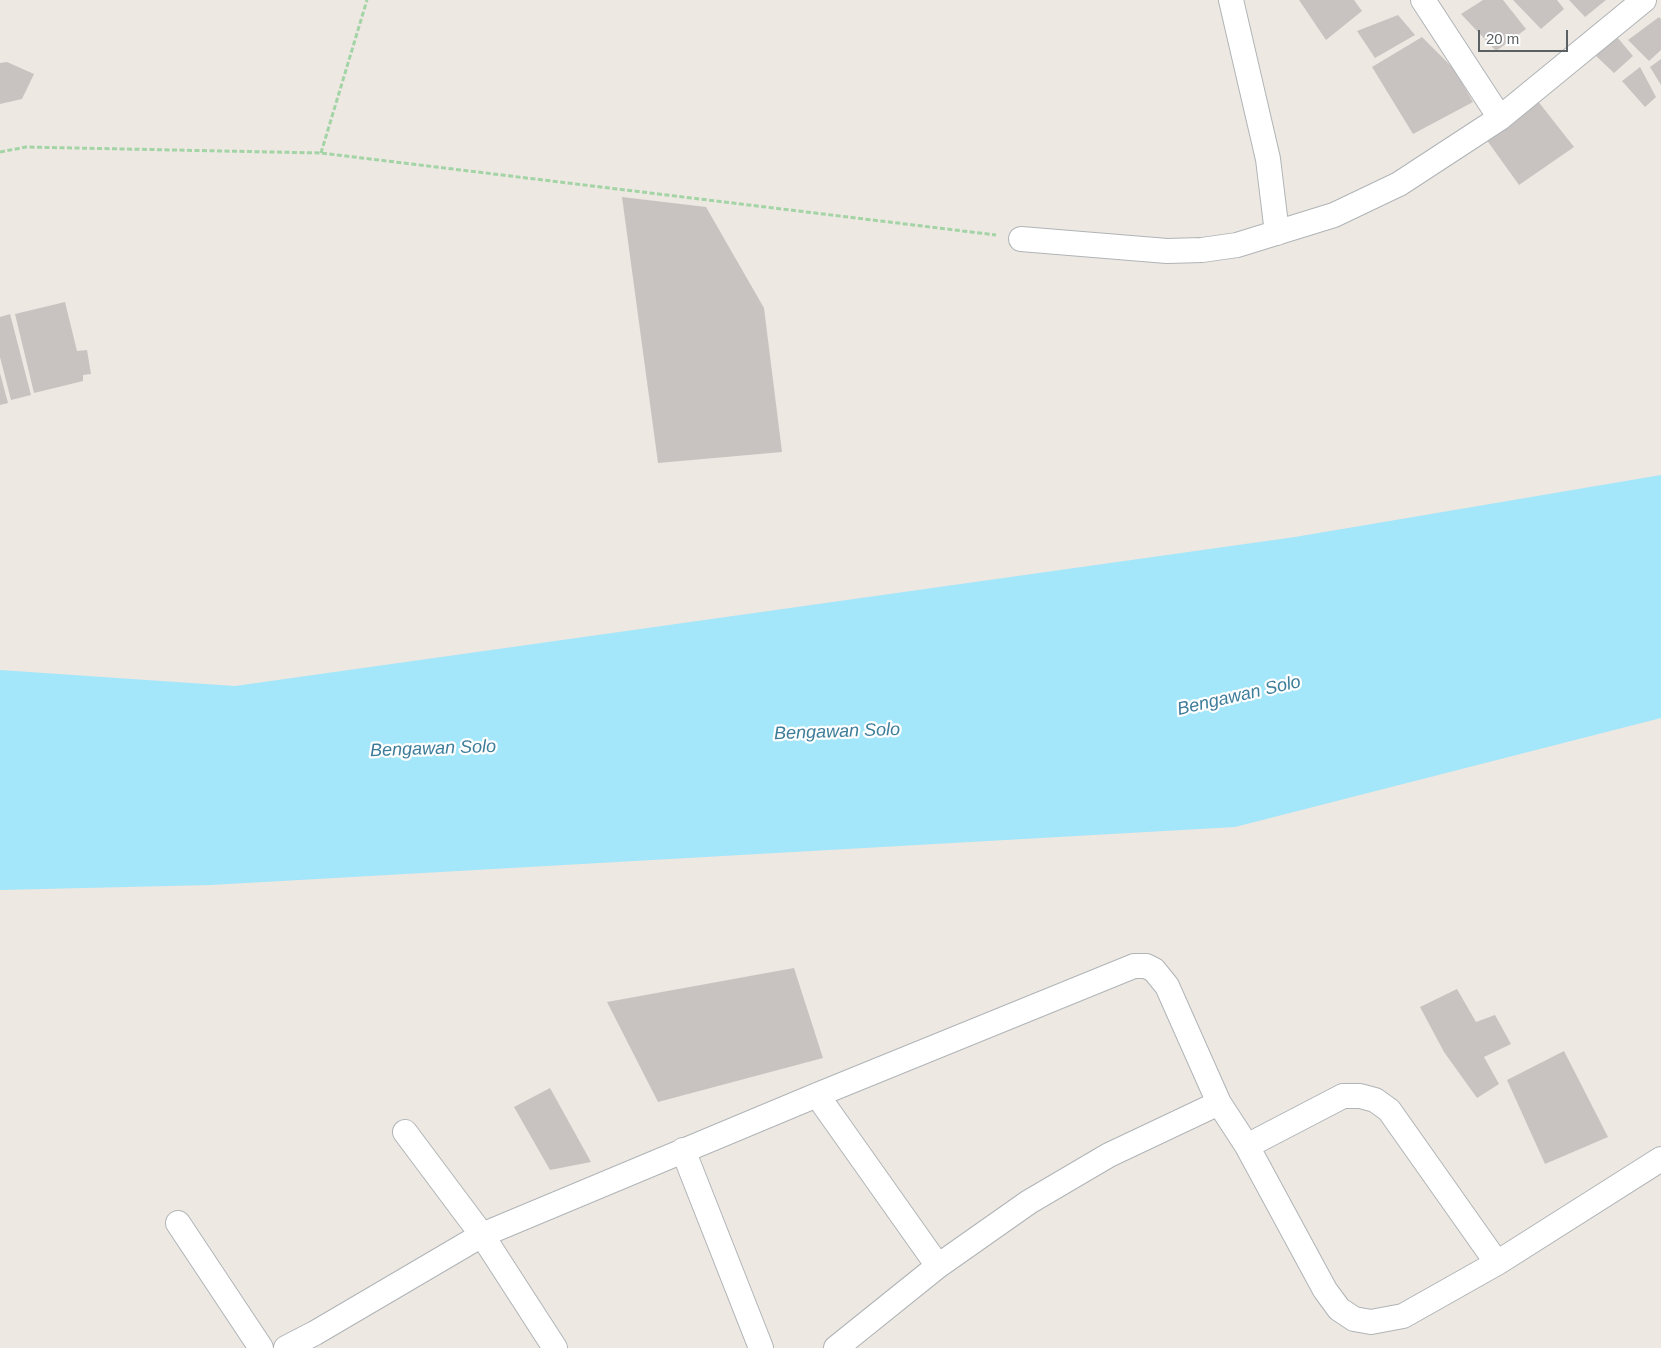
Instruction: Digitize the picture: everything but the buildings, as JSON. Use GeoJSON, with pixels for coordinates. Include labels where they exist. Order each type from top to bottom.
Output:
{"type":"FeatureCollection","features":[{"type":"Feature","properties":{"kind":"street"},"geometry":{"type":"LineString","coordinates":[[1231,0],[1268,159],[1277,233]]}},
{"type":"Feature","properties":{"kind":"street"},"geometry":{"type":"LineString","coordinates":[[1423,0],[1500,118]]}},
{"type":"Feature","properties":{"kind":"street"},"geometry":{"type":"LineString","coordinates":[[1022,239],[1167,250],[1193,250],[1237,245],[1334,215],[1400,184],[1500,118],[1644,0]]}},
{"type":"Feature","properties":{"kind":"street"},"geometry":{"type":"LineString","coordinates":[[1654,0],[1661,8]]}},
{"type":"Feature","properties":{"kind":"street"},"geometry":{"type":"LineString","coordinates":[[286,1348],[482,1235],[817,1095],[1140,965],[1154,970],[1167,986],[1219,1103],[1247,1146],[1325,1290],[1338,1309],[1354,1319],[1371,1322],[1403,1316],[1497,1263],[1661,1159]]}},
{"type":"Feature","properties":{"kind":"street"},"geometry":{"type":"LineString","coordinates":[[817,1095],[938,1266]]}},
{"type":"Feature","properties":{"kind":"street"},"geometry":{"type":"LineString","coordinates":[[1247,1146],[1343,1096],[1360,1096],[1375,1100],[1389,1110],[1497,1263]]}},
{"type":"Feature","properties":{"kind":"street"},"geometry":{"type":"LineString","coordinates":[[836,1348],[938,1266],[1029,1202],[1109,1155],[1219,1103]]}},
{"type":"Feature","properties":{"kind":"street"},"geometry":{"type":"LineString","coordinates":[[406,1132],[482,1235],[555,1348]]}},
{"type":"Feature","properties":{"kind":"street"},"geometry":{"type":"LineString","coordinates":[[683,1150],[761,1348]]}},
{"type":"Feature","properties":{"kind":"street"},"geometry":{"type":"LineString","coordinates":[[178,1223],[261,1348]]}},
{"type":"Feature","properties":{"kind":"path"},"geometry":{"type":"LineString","coordinates":[[321,153],[367,0]]}},
{"type":"Feature","properties":{"kind":"path"},"geometry":{"type":"LineString","coordinates":[[0,152],[26,148],[321,153],[1022,239]]}},
{"type":"Feature","properties":{"kind":"water","name":"Bengawan Solo"},"geometry":{"type":"Polygon","coordinates":[[[1661,475],[1661,718],[1235,827],[211,885],[0,890],[0,670],[235,686],[1295,537],[1661,475]]]}}]}
